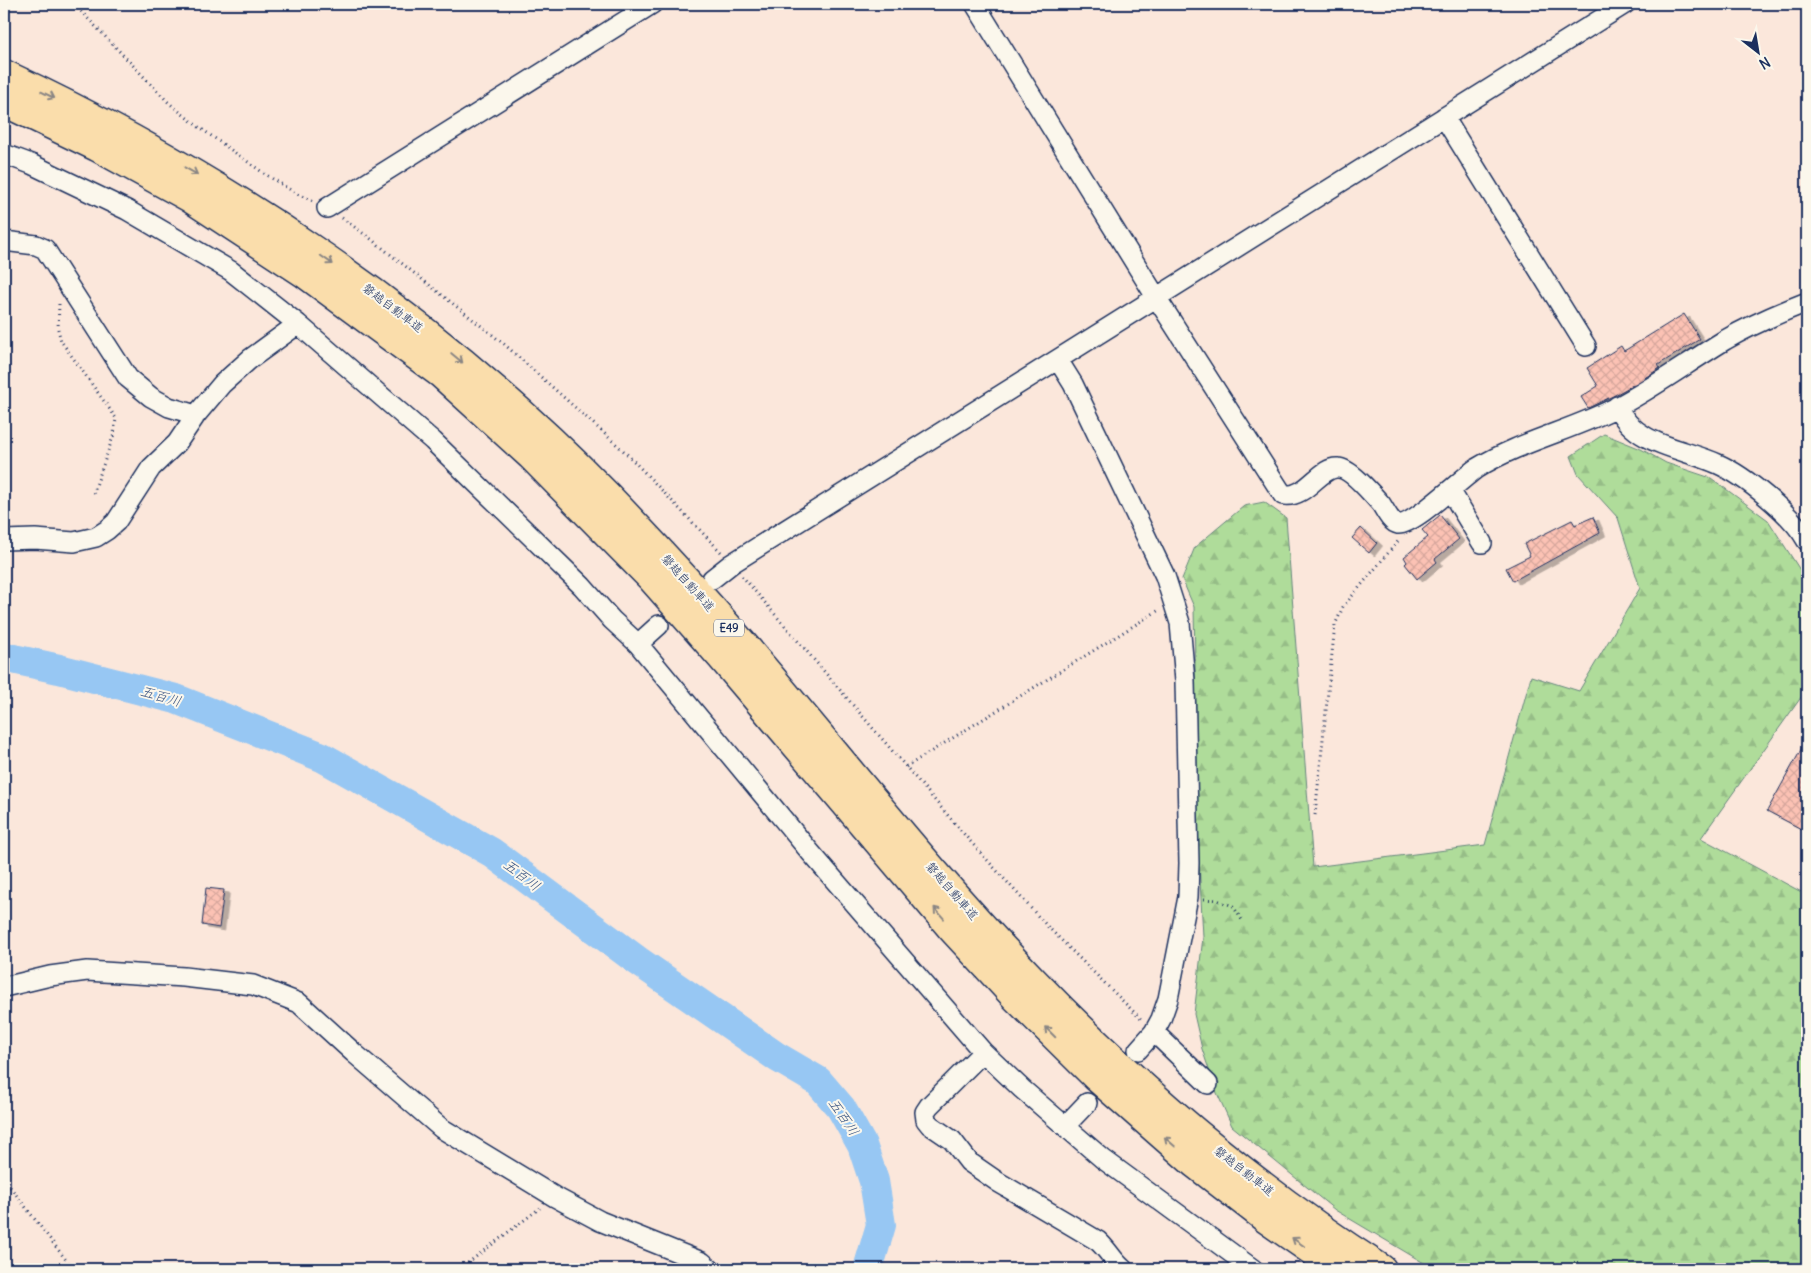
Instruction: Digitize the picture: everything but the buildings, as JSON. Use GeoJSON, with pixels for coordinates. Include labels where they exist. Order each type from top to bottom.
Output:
{"type":"FeatureCollection","features":[{"type":"Feature","properties":{"kind":"highway","name":"磐越自動車道"},"geometry":{"type":"LineString","coordinates":[[4,74],[108,125],[204,179],[315,251],[384,300],[456,356],[554,443],[606,494],[742,642],[913,846],[1034,981],[1114,1060],[1211,1146],[1285,1203],[1382,1269]]}},
{"type":"Feature","properties":{"kind":"highway","name":"磐越自動車道"},"geometry":{"type":"LineString","coordinates":[[4,102],[97,147],[190,198],[304,273],[440,374],[531,456],[652,579],[721,657],[952,929],[1096,1077],[1195,1164],[1266,1219],[1338,1269]]}},
{"type":"Feature","properties":{"kind":"street"},"geometry":{"type":"LineString","coordinates":[[327,208],[652,4]]}},
{"type":"Feature","properties":{"kind":"street"},"geometry":{"type":"LineString","coordinates":[[975,4],[1156,297],[1283,494],[1296,495],[1330,470],[1337,467],[1342,468],[1360,482],[1394,523],[1404,523],[1420,514],[1477,468],[1523,446],[1589,420],[1618,406],[1726,340],[1774,315],[1807,302]]}},
{"type":"Feature","properties":{"kind":"street"},"geometry":{"type":"LineString","coordinates":[[712,579],[731,564],[1625,4]]}},
{"type":"Feature","properties":{"kind":"street"},"geometry":{"type":"LineString","coordinates":[[1444,117],[1586,346]]}},
{"type":"Feature","properties":{"kind":"street"},"geometry":{"type":"LineString","coordinates":[[4,154],[31,164],[127,210],[231,271],[298,324],[433,441],[582,586],[612,620],[638,644],[811,852],[983,1052],[1022,1089],[1103,1159],[1253,1269]]}},
{"type":"Feature","properties":{"kind":"street"},"geometry":{"type":"LineString","coordinates":[[4,241],[29,244],[45,249],[128,378],[151,397],[168,406],[196,415]]}},
{"type":"Feature","properties":{"kind":"street"},"geometry":{"type":"LineString","coordinates":[[4,540],[74,542],[96,537],[107,530],[116,522],[151,468],[176,443],[196,415],[234,373],[298,324]]}},
{"type":"Feature","properties":{"kind":"street"},"geometry":{"type":"LineString","coordinates":[[1058,360],[1078,392],[1165,576],[1180,623],[1185,681],[1189,854],[1188,897],[1168,999],[1154,1032],[1138,1050]]}},
{"type":"Feature","properties":{"kind":"street"},"geometry":{"type":"LineString","coordinates":[[1618,406],[1625,421],[1658,444],[1719,464],[1751,485],[1775,503],[1807,541]]}},
{"type":"Feature","properties":{"kind":"street"},"geometry":{"type":"LineString","coordinates":[[1450,490],[1482,543]]}},
{"type":"Feature","properties":{"kind":"street"},"geometry":{"type":"LineString","coordinates":[[638,644],[659,625]]}},
{"type":"Feature","properties":{"kind":"street"},"geometry":{"type":"LineString","coordinates":[[4,987],[50,976],[87,971],[184,977],[253,985],[299,1003],[440,1128],[554,1197],[600,1221],[702,1262],[710,1269]]}},
{"type":"Feature","properties":{"kind":"street"},"geometry":{"type":"LineString","coordinates":[[1154,1032],[1208,1084]]}},
{"type":"Feature","properties":{"kind":"street"},"geometry":{"type":"LineString","coordinates":[[983,1052],[929,1106],[925,1112],[926,1120],[930,1125],[952,1140],[969,1162],[1098,1241],[1123,1269]]}},
{"type":"Feature","properties":{"kind":"street"},"geometry":{"type":"LineString","coordinates":[[1065,1126],[1087,1104]]}},
{"type":"Feature","properties":{"kind":"path"},"geometry":{"type":"LineString","coordinates":[[74,4],[169,103],[196,125],[265,174],[296,194],[327,208],[371,239],[511,350],[625,452],[731,564],[1046,926],[1154,1032]]}},
{"type":"Feature","properties":{"kind":"path"},"geometry":{"type":"LineString","coordinates":[[66,282],[60,298],[58,313],[58,329],[61,342],[116,418],[114,434],[92,497]]}},
{"type":"Feature","properties":{"kind":"path"},"geometry":{"type":"LineString","coordinates":[[1315,815],[1335,625],[1343,608],[1402,537],[1404,523]]}},
{"type":"Feature","properties":{"kind":"path"},"geometry":{"type":"LineString","coordinates":[[906,767],[1174,601]]}},
{"type":"Feature","properties":{"kind":"path"},"geometry":{"type":"LineString","coordinates":[[1188,897],[1216,900],[1233,906],[1242,920]]}},
{"type":"Feature","properties":{"kind":"path"},"geometry":{"type":"LineString","coordinates":[[4,1180],[73,1269]]}},
{"type":"Feature","properties":{"kind":"path"},"geometry":{"type":"LineString","coordinates":[[460,1269],[554,1197]]}},
{"type":"Feature","properties":{"kind":"green space"},"geometry":{"type":"Polygon","coordinates":[[[1604,434],[1641,449],[1666,463],[1711,478],[1768,520],[1807,581],[1807,689],[1701,838],[1807,895],[1807,1269],[1434,1269],[1335,1210],[1232,1126],[1217,1093],[1202,1049],[1194,1014],[1203,937],[1198,842],[1194,607],[1182,579],[1195,547],[1244,506],[1264,502],[1286,518],[1313,867],[1485,845],[1531,676],[1579,691],[1640,588],[1618,518],[1578,474],[1571,456],[1604,434]]]}},
{"type":"Feature","properties":{"kind":"waterway","name":"五百川"},"geometry":{"type":"LineString","coordinates":[[4,657],[176,699],[322,757],[491,852],[638,961],[777,1057],[818,1081],[841,1108],[862,1145],[874,1181],[881,1225],[868,1269]]}}]}
